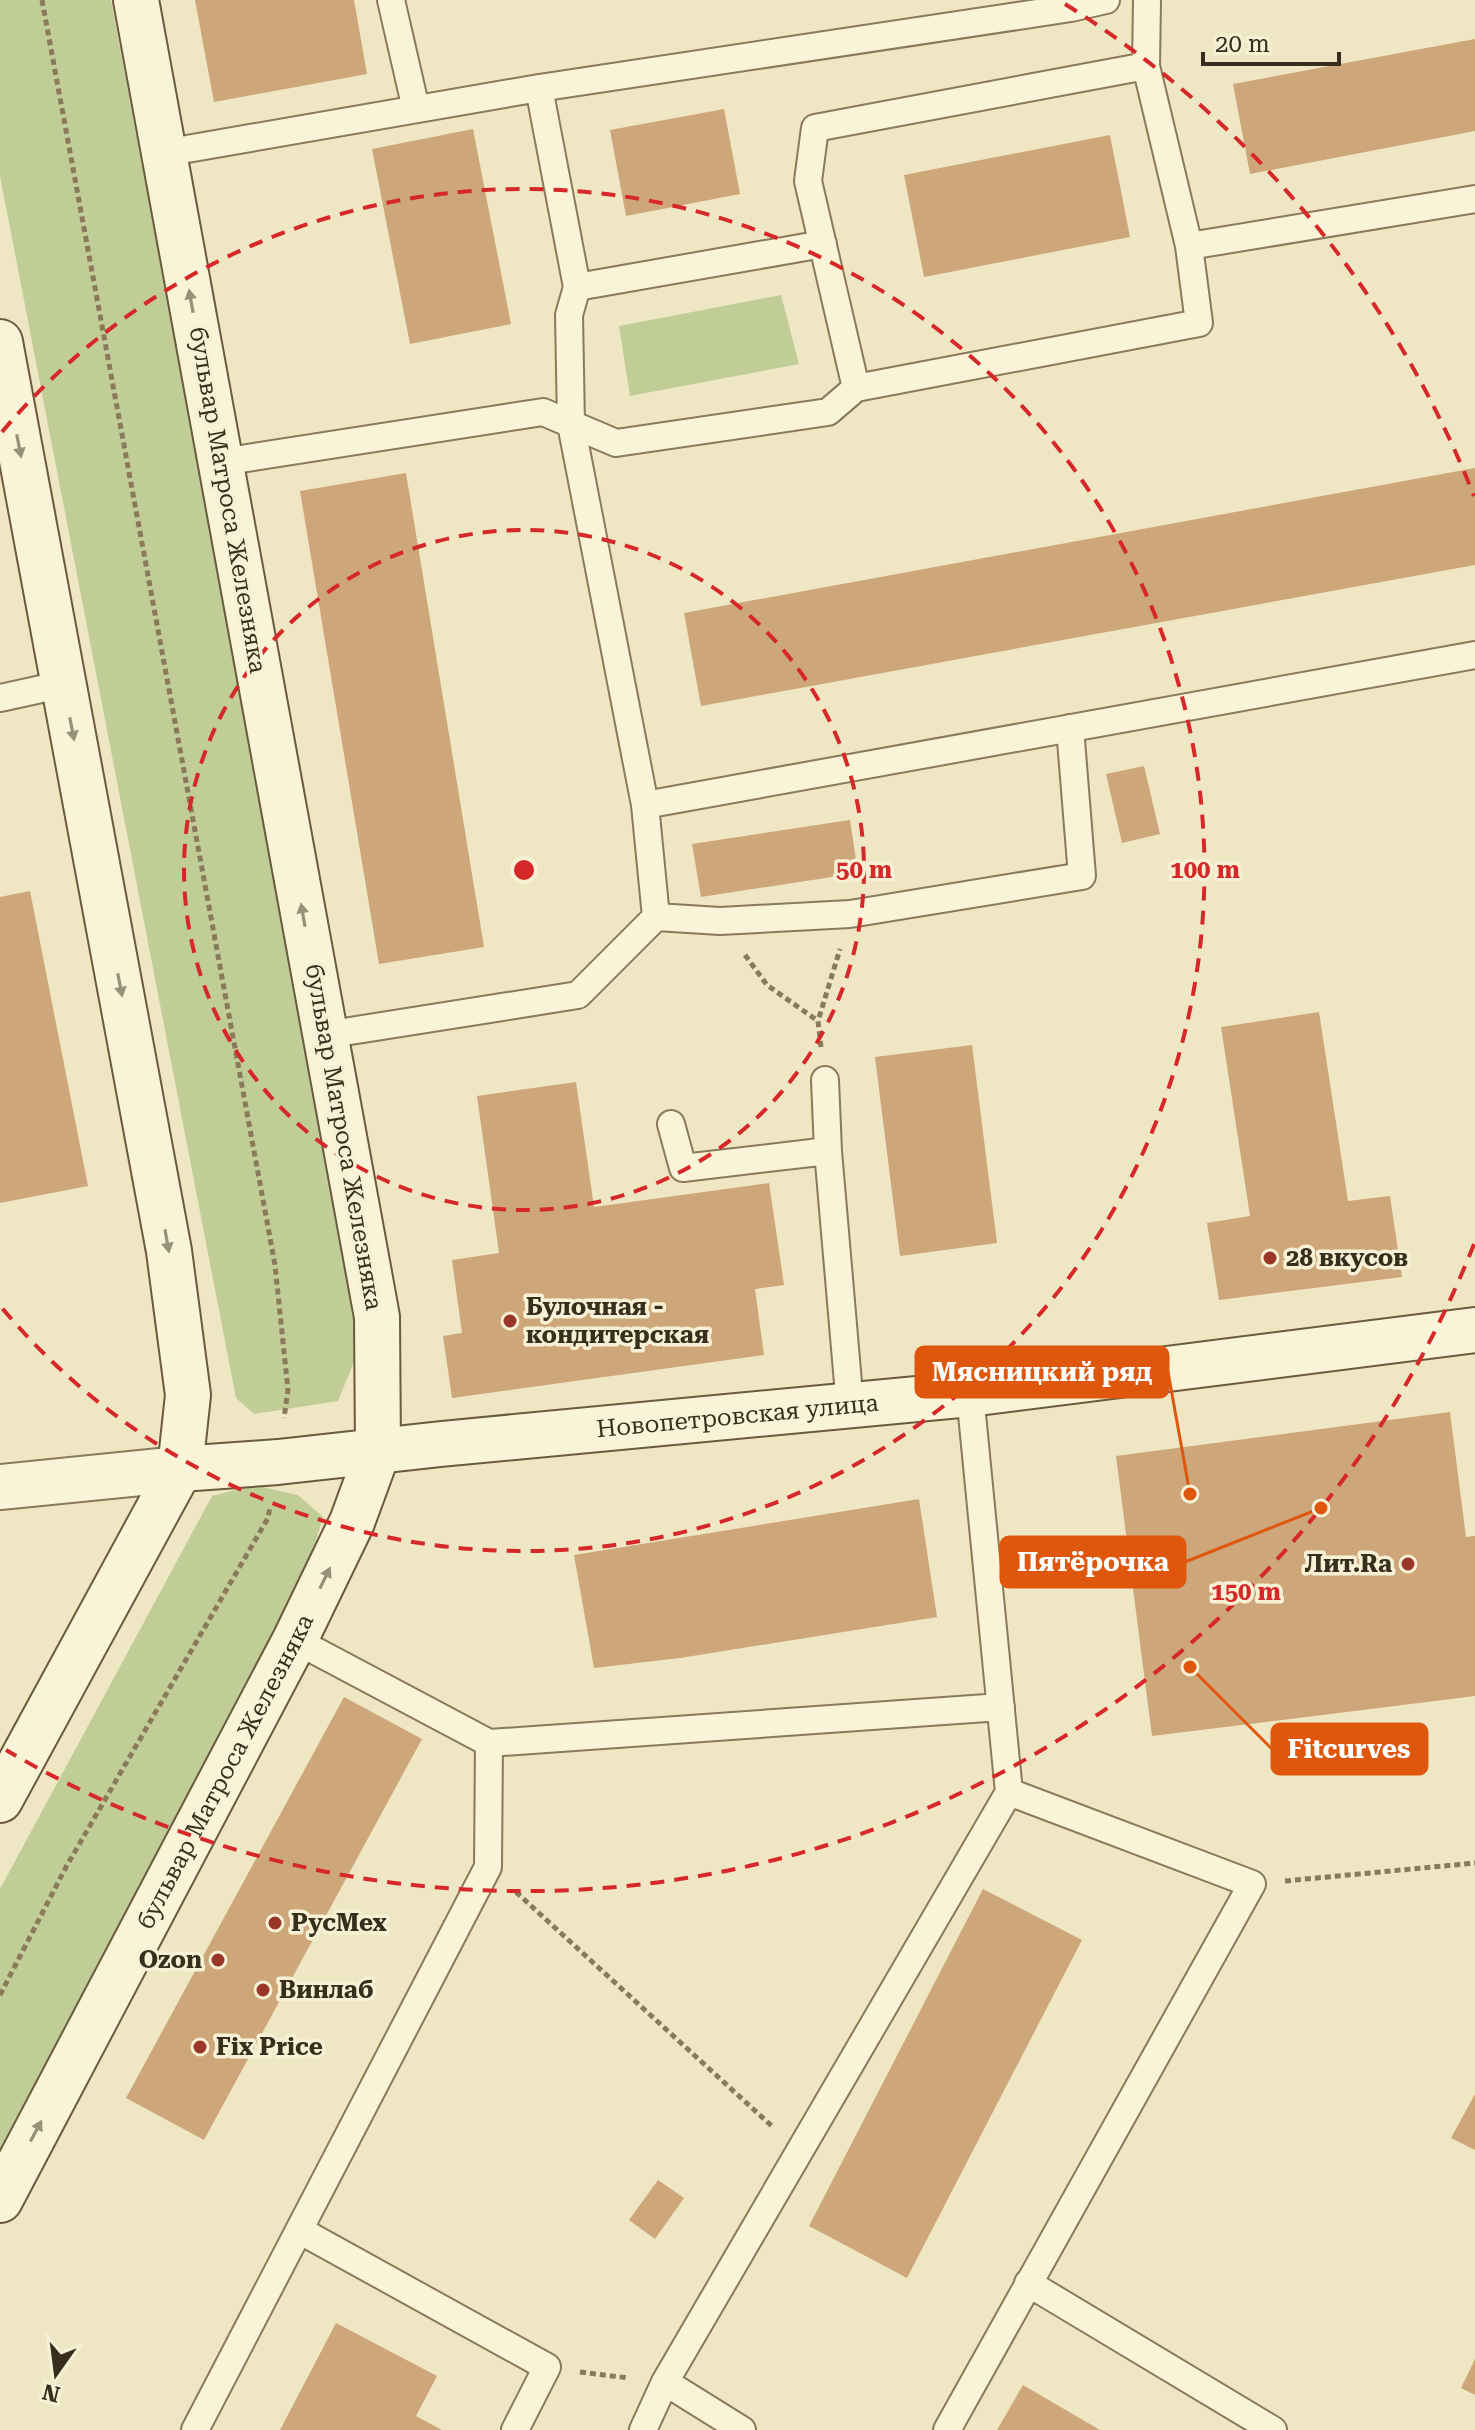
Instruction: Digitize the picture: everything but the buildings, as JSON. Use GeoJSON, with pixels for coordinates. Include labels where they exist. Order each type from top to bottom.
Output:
{"type":"FeatureCollection","features":[{"type":"Feature","properties":{"kind":"street","name":"бульвар Матроса Железняка"},"geometry":{"type":"LineString","coordinates":[[0,2200],[295,1640],[352,1522],[378,1451],[377,1317],[136,0]]}},
{"type":"Feature","properties":{"kind":"street"},"geometry":{"type":"LineString","coordinates":[[0,342],[169,1251],[188,1395],[180,1469],[0,1800]]}},
{"type":"Feature","properties":{"kind":"street","name":"Новопетровская улица"},"geometry":{"type":"LineString","coordinates":[[0,1487],[970,1394],[1475,1330]]}},
{"type":"Feature","properties":{"kind":"lane"},"geometry":{"type":"LineString","coordinates":[[391,0],[416,109]]}},
{"type":"Feature","properties":{"kind":"lane"},"geometry":{"type":"LineString","coordinates":[[164,153],[539,88],[1071,8],[1106,0]]}},
{"type":"Feature","properties":{"kind":"lane"},"geometry":{"type":"LineString","coordinates":[[221,462],[543,412],[616,443],[828,412],[856,388],[1199,323],[1189,246],[1146,66],[1147,0]]}},
{"type":"Feature","properties":{"kind":"lane"},"geometry":{"type":"LineString","coordinates":[[856,388],[808,181],[815,128],[1146,66]]}},
{"type":"Feature","properties":{"kind":"lane"},"geometry":{"type":"LineString","coordinates":[[539,88],[577,287],[569,315],[571,424],[645,805],[656,917]]}},
{"type":"Feature","properties":{"kind":"lane"},"geometry":{"type":"LineString","coordinates":[[1189,246],[1475,199]]}},
{"type":"Feature","properties":{"kind":"lane"},"geometry":{"type":"LineString","coordinates":[[577,287],[823,244]]}},
{"type":"Feature","properties":{"kind":"lane"},"geometry":{"type":"LineString","coordinates":[[645,805],[1475,655]]}},
{"type":"Feature","properties":{"kind":"lane"},"geometry":{"type":"LineString","coordinates":[[0,698],[64,684]]}},
{"type":"Feature","properties":{"kind":"lane"},"geometry":{"type":"LineString","coordinates":[[325,1035],[578,995],[656,917],[720,921],[850,914],[1082,876],[1070,728]]}},
{"type":"Feature","properties":{"kind":"lane"},"geometry":{"type":"LineString","coordinates":[[825,1080],[828,1151],[850,1406]]}},
{"type":"Feature","properties":{"kind":"lane"},"geometry":{"type":"LineString","coordinates":[[671,1124],[683,1168],[828,1151]]}},
{"type":"Feature","properties":{"kind":"lane"},"geometry":{"type":"LineString","coordinates":[[643,2430],[665,2382],[1009,1792],[970,1394]]}},
{"type":"Feature","properties":{"kind":"lane"},"geometry":{"type":"LineString","coordinates":[[295,1640],[489,1743],[1001,1707]]}},
{"type":"Feature","properties":{"kind":"lane"},"geometry":{"type":"LineString","coordinates":[[195,2430],[488,1867],[489,1743]]}},
{"type":"Feature","properties":{"kind":"lane"},"geometry":{"type":"LineString","coordinates":[[947,2430],[1252,1884],[1009,1792]]}},
{"type":"Feature","properties":{"kind":"lane"},"geometry":{"type":"LineString","coordinates":[[299,2230],[547,2367],[515,2430]]}},
{"type":"Feature","properties":{"kind":"lane"},"geometry":{"type":"LineString","coordinates":[[1028,2283],[1273,2430]]}},
{"type":"Feature","properties":{"kind":"lane"},"geometry":{"type":"LineString","coordinates":[[665,2382],[742,2430]]}},
{"type":"Feature","properties":{"kind":"path"},"geometry":{"type":"LineString","coordinates":[[42,0],[275,1265],[288,1390]]}},
{"type":"Feature","properties":{"kind":"path"},"geometry":{"type":"LineString","coordinates":[[825,1080],[818,1021],[850,914]]}},
{"type":"Feature","properties":{"kind":"path"},"geometry":{"type":"LineString","coordinates":[[720,921],[767,985],[818,1021]]}},
{"type":"Feature","properties":{"kind":"path"},"geometry":{"type":"LineString","coordinates":[[0,1995],[74,1854],[268,1518]]}},
{"type":"Feature","properties":{"kind":"path"},"geometry":{"type":"LineString","coordinates":[[1252,1884],[1475,1863]]}},
{"type":"Feature","properties":{"kind":"path"},"geometry":{"type":"LineString","coordinates":[[488,1867],[800,2151]]}},
{"type":"Feature","properties":{"kind":"path"},"geometry":{"type":"LineString","coordinates":[[547,2367],[665,2382]]}},
{"type":"Feature","properties":{"kind":"green space"},"geometry":{"type":"Polygon","coordinates":[[[0,0],[111,0],[363,1340],[338,1401],[254,1414],[236,1398],[0,176],[0,0]]]}},
{"type":"Feature","properties":{"kind":"green space"},"geometry":{"type":"Polygon","coordinates":[[[781,295],[799,364],[630,396],[619,326],[781,295]]]}},
{"type":"Feature","properties":{"kind":"green space"},"geometry":{"type":"Polygon","coordinates":[[[254,1485],[298,1495],[323,1517],[308,1568],[0,2157],[0,1889],[212,1496],[254,1485]]]}},
{"type":"Feature","properties":{"kind":"place","name":"28 вкусов"},"geometry":{"type":"Point","coordinates":[1270,1258]}},
{"type":"Feature","properties":{"kind":"place","name":"Булочная - кондитерская"},"geometry":{"type":"Point","coordinates":[510,1321]}},
{"type":"Feature","properties":{"kind":"place","name":"Мясницкий ряд"},"geometry":{"type":"Point","coordinates":[1190,1494]}},
{"type":"Feature","properties":{"kind":"place","name":"Пятёрочка"},"geometry":{"type":"Point","coordinates":[1321,1508]}},
{"type":"Feature","properties":{"kind":"place","name":"Лит.Ra"},"geometry":{"type":"Point","coordinates":[1408,1564]}},
{"type":"Feature","properties":{"kind":"place","name":"Fitcurves"},"geometry":{"type":"Point","coordinates":[1190,1667]}},
{"type":"Feature","properties":{"kind":"place","name":"РусМех"},"geometry":{"type":"Point","coordinates":[275,1923]}},
{"type":"Feature","properties":{"kind":"place","name":"Ozon"},"geometry":{"type":"Point","coordinates":[218,1960]}},
{"type":"Feature","properties":{"kind":"place","name":"Винлаб"},"geometry":{"type":"Point","coordinates":[263,1990]}},
{"type":"Feature","properties":{"kind":"place","name":"Fix Price"},"geometry":{"type":"Point","coordinates":[200,2047]}}]}
